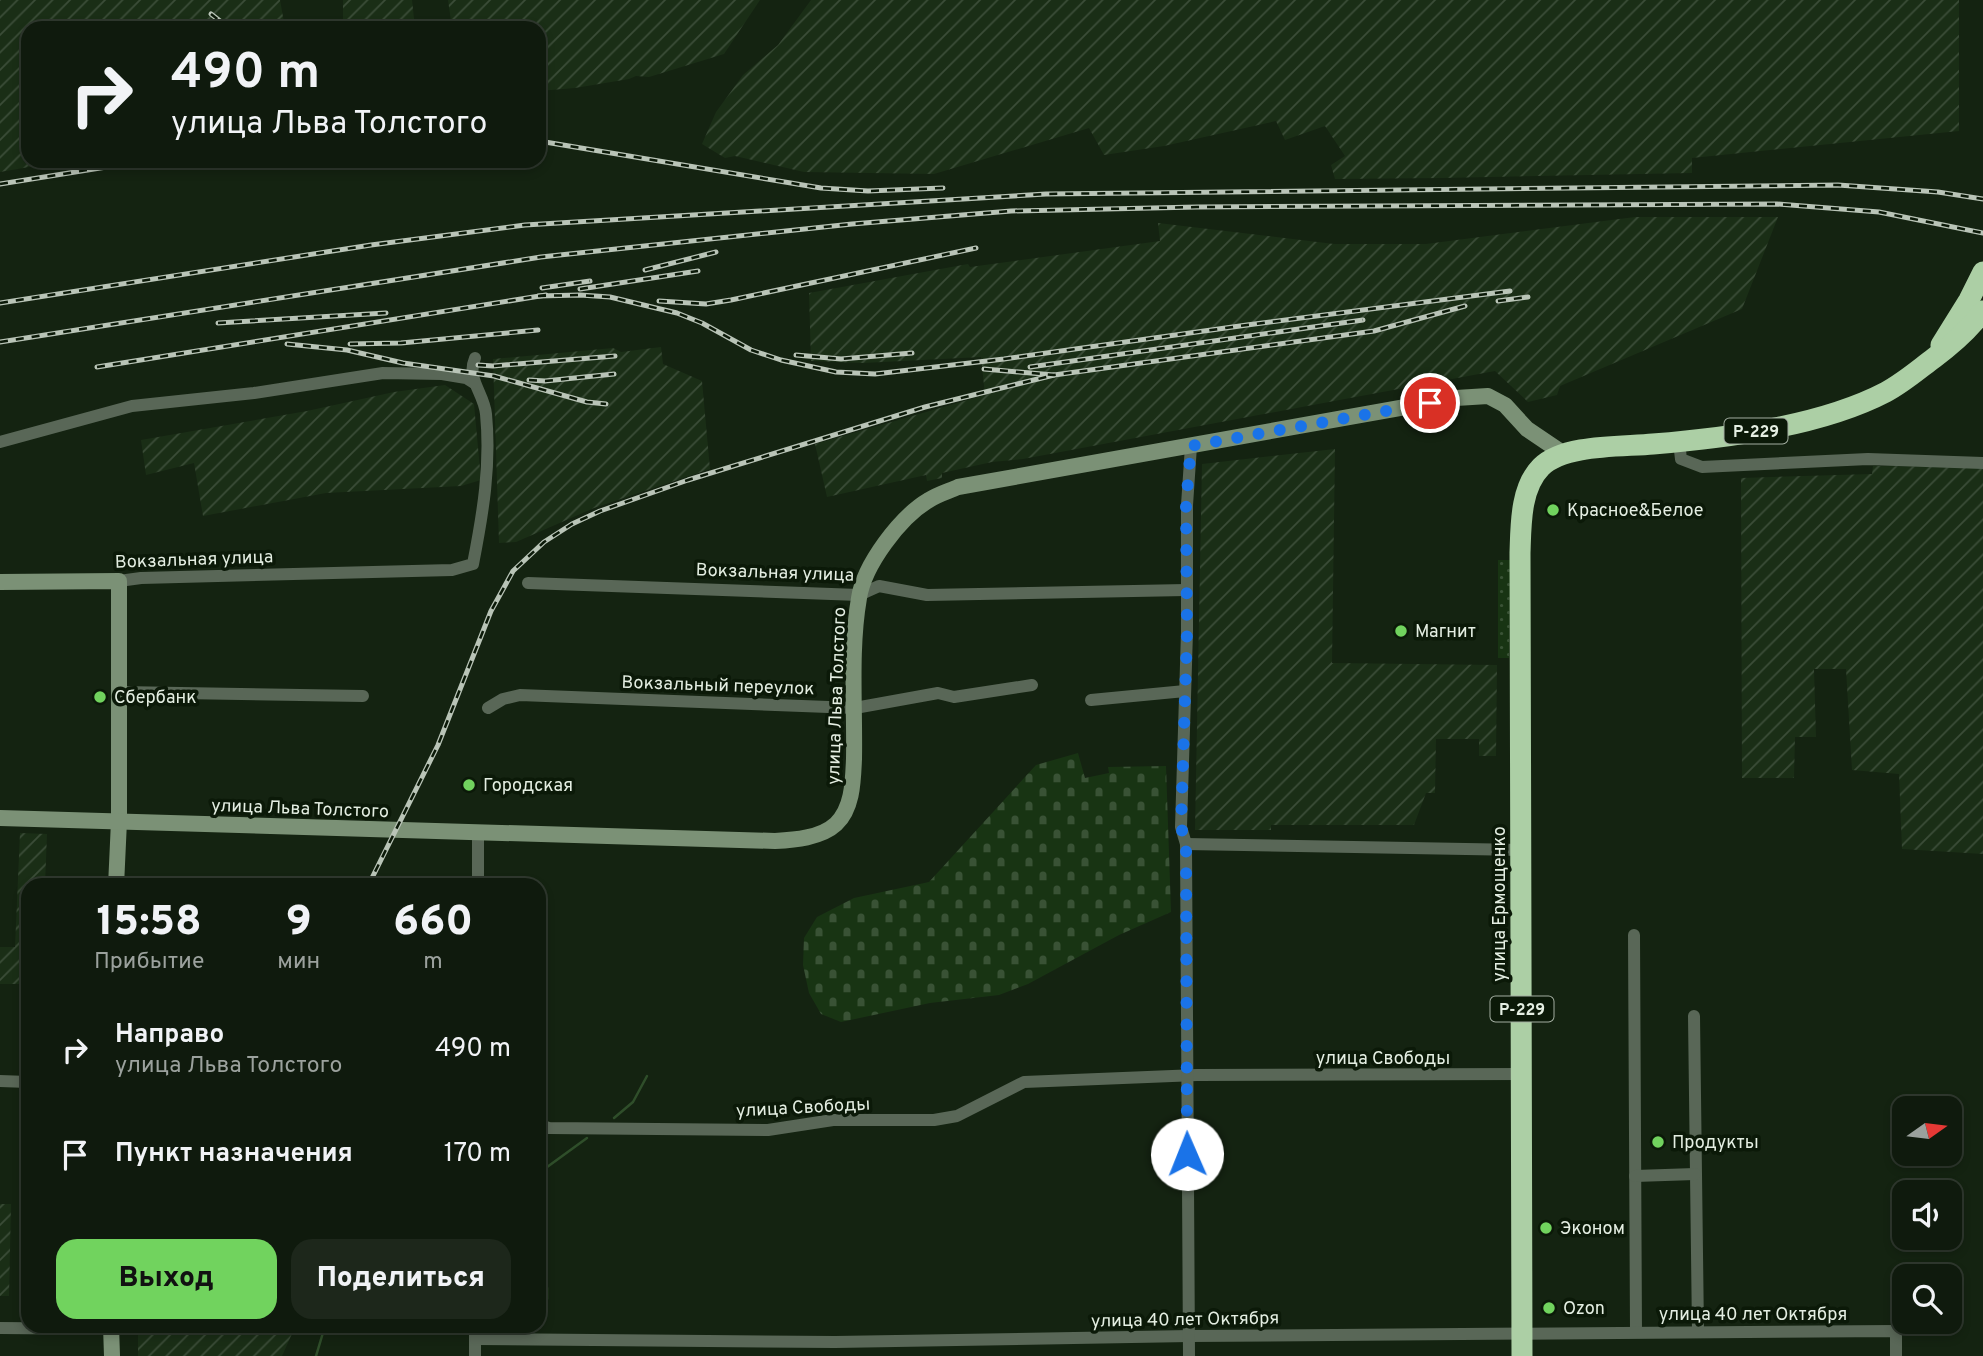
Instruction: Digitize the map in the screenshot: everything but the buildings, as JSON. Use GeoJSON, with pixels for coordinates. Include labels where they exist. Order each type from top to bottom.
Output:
{"type":"FeatureCollection","features":[{"type":"Feature","properties":{"kind":"highway","name":"Р-229"},"geometry":{"type":"LineString","coordinates":[[1564,454],[1679,442],[1775,428],[1842,410],[1885,393],[1933,359],[1976,305],[1983,272]]}},
{"type":"Feature","properties":{"kind":"highway","name":"улица Ермощенко"},"geometry":{"type":"LineString","coordinates":[[1522,1356],[1520,553],[1522,517],[1529,487],[1541,467],[1564,454]]}},
{"type":"Feature","properties":{"kind":"street"},"geometry":{"type":"LineString","coordinates":[[474,383],[472,365],[475,358]]}},
{"type":"Feature","properties":{"kind":"street"},"geometry":{"type":"LineString","coordinates":[[0,442],[132,406],[254,393],[383,373],[442,374],[466,378],[474,383]]}},
{"type":"Feature","properties":{"kind":"street","name":"Вокзальная улица"},"geometry":{"type":"LineString","coordinates":[[0,582],[120,581],[141,578],[452,570],[473,564],[489,472],[484,400],[474,383]]}},
{"type":"Feature","properties":{"kind":"street","name":"улица Льва Толстого"},"geometry":{"type":"LineString","coordinates":[[0,818],[775,841],[803,838],[825,831],[837,823],[851,797],[859,595],[878,553],[909,516],[928,500],[958,487],[1456,398],[1488,396],[1505,405],[1527,429],[1564,454]]}},
{"type":"Feature","properties":{"kind":"street"},"geometry":{"type":"LineString","coordinates":[[1679,442],[1681,459],[1702,467],[1868,459],[1983,463]]}},
{"type":"Feature","properties":{"kind":"street"},"geometry":{"type":"LineString","coordinates":[[1189,1356],[1186,844],[1181,827],[1186,505],[1191,446]]}},
{"type":"Feature","properties":{"kind":"street"},"geometry":{"type":"LineString","coordinates":[[116,878],[119,821],[120,581]]}},
{"type":"Feature","properties":{"kind":"street","name":"Вокзальная улица"},"geometry":{"type":"LineString","coordinates":[[528,583],[859,595],[879,586],[927,595],[1104,594],[1186,590]]}},
{"type":"Feature","properties":{"kind":"street","name":"Вокзальный переулок"},"geometry":{"type":"LineString","coordinates":[[488,708],[503,698],[520,695],[855,708],[938,693],[954,696],[1032,685]]}},
{"type":"Feature","properties":{"kind":"street"},"geometry":{"type":"LineString","coordinates":[[1091,700],[1185,691]]}},
{"type":"Feature","properties":{"kind":"street"},"geometry":{"type":"LineString","coordinates":[[120,692],[363,696]]}},
{"type":"Feature","properties":{"kind":"street"},"geometry":{"type":"LineString","coordinates":[[478,832],[478,878]]}},
{"type":"Feature","properties":{"kind":"street"},"geometry":{"type":"LineString","coordinates":[[1186,844],[1522,850]]}},
{"type":"Feature","properties":{"kind":"street"},"geometry":{"type":"LineString","coordinates":[[1633,935],[1636,1332]]}},
{"type":"Feature","properties":{"kind":"street"},"geometry":{"type":"LineString","coordinates":[[1694,1016],[1698,1332]]}},
{"type":"Feature","properties":{"kind":"street","name":"улица Свободы"},"geometry":{"type":"LineString","coordinates":[[546,1127],[768,1130],[833,1120],[934,1120],[957,1116],[1024,1082],[1186,1076],[1522,1074]]}},
{"type":"Feature","properties":{"kind":"street"},"geometry":{"type":"LineString","coordinates":[[0,1081],[21,1082]]}},
{"type":"Feature","properties":{"kind":"street"},"geometry":{"type":"LineString","coordinates":[[1635,1176],[1695,1174]]}},
{"type":"Feature","properties":{"kind":"street"},"geometry":{"type":"LineString","coordinates":[[0,1328],[21,1328]]}},
{"type":"Feature","properties":{"kind":"street","name":"улица 40 лет Октября"},"geometry":{"type":"LineString","coordinates":[[475,1333],[835,1342],[1190,1336],[1896,1331],[1896,1356]]}},
{"type":"Feature","properties":{"kind":"street"},"geometry":{"type":"LineString","coordinates":[[111,1333],[112,1356]]}},
{"type":"Feature","properties":{"kind":"street"},"geometry":{"type":"LineString","coordinates":[[475,1333],[475,1356]]}},
{"type":"Feature","properties":{"kind":"street"},"geometry":{"type":"LineString","coordinates":[[835,1342],[835,1356]]}},
{"type":"Feature","properties":{"kind":"shaded area"},"geometry":{"type":"Polygon","coordinates":[[[0,0],[280,0],[284,21],[21,21],[21,168],[23,168],[0,172],[0,0]]]}},
{"type":"Feature","properties":{"kind":"shaded area"},"geometry":{"type":"Polygon","coordinates":[[[343,0],[412,0],[414,21],[343,21],[343,0]]]}},
{"type":"Feature","properties":{"kind":"shaded area"},"geometry":{"type":"Polygon","coordinates":[[[448,0],[760,0],[724,54],[649,77],[636,76],[575,88],[546,90],[546,21],[451,21],[448,0]]]}},
{"type":"Feature","properties":{"kind":"shaded area"},"geometry":{"type":"Polygon","coordinates":[[[811,0],[1959,0],[1959,131],[1692,158],[1692,173],[1442,178],[1335,179],[1331,165],[1345,156],[1325,126],[1285,140],[1276,121],[1164,146],[1104,155],[1089,128],[934,174],[804,172],[735,156],[725,158],[702,144],[716,112],[743,75],[778,45],[811,0]]]}},
{"type":"Feature","properties":{"kind":"shaded area"},"geometry":{"type":"Polygon","coordinates":[[[1635,217],[1778,217],[1742,309],[1560,386],[1557,395],[1528,402],[1495,371],[1023,459],[992,462],[942,473],[942,478],[927,481],[926,475],[827,497],[815,444],[985,395],[981,357],[863,363],[811,361],[809,293],[968,264],[970,267],[1160,241],[1158,223],[1334,244],[1426,244],[1635,217]]]}},
{"type":"Feature","properties":{"kind":"shaded area"},"geometry":{"type":"Polygon","coordinates":[[[661,347],[663,364],[702,381],[710,469],[594,508],[516,542],[499,543],[493,359],[613,348],[621,352],[661,347]]]}},
{"type":"Feature","properties":{"kind":"shaded area"},"geometry":{"type":"Polygon","coordinates":[[[445,385],[474,404],[481,480],[461,486],[326,493],[203,516],[194,463],[146,475],[141,440],[307,411],[394,392],[445,385]]]}},
{"type":"Feature","properties":{"kind":"shaded area"},"geometry":{"type":"Polygon","coordinates":[[[1335,449],[1332,663],[1497,665],[1496,756],[1479,756],[1479,739],[1436,739],[1435,793],[1426,793],[1414,825],[1271,825],[1271,830],[1195,830],[1202,464],[1335,449]]]}},
{"type":"Feature","properties":{"kind":"shaded area"},"geometry":{"type":"Polygon","coordinates":[[[1873,466],[1983,467],[1983,854],[1902,849],[1899,774],[1852,770],[1846,669],[1814,669],[1816,737],[1795,737],[1794,778],[1742,778],[1741,478],[1872,474],[1873,466]]]}},
{"type":"Feature","properties":{"kind":"shaded area"},"geometry":{"type":"Polygon","coordinates":[[[20,833],[47,834],[45,878],[21,878],[21,984],[0,984],[0,947],[15,947],[20,833]]]}},
{"type":"Feature","properties":{"kind":"shaded area"},"geometry":{"type":"Polygon","coordinates":[[[0,1204],[11,1204],[9,1296],[0,1296],[0,1204]]]}},
{"type":"Feature","properties":{"kind":"shaded area"},"geometry":{"type":"Polygon","coordinates":[[[138,1333],[292,1333],[282,1356],[138,1356],[138,1333]]]}},
{"type":"Feature","properties":{"kind":"green space"},"geometry":{"type":"Polygon","coordinates":[[[1498,560],[1510,560],[1509,658],[1498,658],[1498,560]]]}},
{"type":"Feature","properties":{"kind":"green space"},"geometry":{"type":"Polygon","coordinates":[[[1078,753],[1085,778],[1109,773],[1108,767],[1166,766],[1171,912],[1119,935],[1028,984],[999,995],[930,1003],[841,1022],[821,1014],[809,993],[803,965],[804,938],[817,917],[854,898],[929,882],[1036,765],[1078,753]]]}},
{"type":"Feature","properties":{"kind":"waterway"},"geometry":{"type":"LineString","coordinates":[[614,1118],[633,1102],[647,1076]]}},
{"type":"Feature","properties":{"kind":"waterway"},"geometry":{"type":"LineString","coordinates":[[546,1168],[587,1138]]}},
{"type":"Feature","properties":{"kind":"waterway"},"geometry":{"type":"LineString","coordinates":[[546,1285],[546,1300]]}},
{"type":"Feature","properties":{"kind":"waterway"},"geometry":{"type":"LineString","coordinates":[[316,1356],[323,1333]]}},
{"type":"Feature","properties":{"kind":"railway"},"geometry":{"type":"LineString","coordinates":[[211,14],[220,21]]}},
{"type":"Feature","properties":{"kind":"railway"},"geometry":{"type":"LineString","coordinates":[[546,142],[821,188],[868,191],[943,188]]}},
{"type":"Feature","properties":{"kind":"railway"},"geometry":{"type":"LineString","coordinates":[[0,184],[100,168]]}},
{"type":"Feature","properties":{"kind":"railway"},"geometry":{"type":"LineString","coordinates":[[0,303],[371,245],[525,225],[1046,194],[1838,185],[1938,192],[1983,199]]}},
{"type":"Feature","properties":{"kind":"railway"},"geometry":{"type":"LineString","coordinates":[[0,342],[541,257],[852,224],[1011,211],[1197,207],[1777,204],[1879,212],[1983,233]]}},
{"type":"Feature","properties":{"kind":"railway"},"geometry":{"type":"LineString","coordinates":[[659,301],[706,304],[731,300],[976,248]]}},
{"type":"Feature","properties":{"kind":"railway"},"geometry":{"type":"LineString","coordinates":[[645,270],[716,252]]}},
{"type":"Feature","properties":{"kind":"railway"},"geometry":{"type":"LineString","coordinates":[[580,289],[698,271]]}},
{"type":"Feature","properties":{"kind":"railway"},"geometry":{"type":"LineString","coordinates":[[542,288],[590,281]]}},
{"type":"Feature","properties":{"kind":"railway"},"geometry":{"type":"LineString","coordinates":[[538,296],[610,297],[677,313],[702,323],[751,350],[781,360],[836,372],[875,374],[1510,291]]}},
{"type":"Feature","properties":{"kind":"railway"},"geometry":{"type":"LineString","coordinates":[[97,367],[546,295]]}},
{"type":"Feature","properties":{"kind":"railway"},"geometry":{"type":"LineString","coordinates":[[1498,301],[1528,297]]}},
{"type":"Feature","properties":{"kind":"railway"},"geometry":{"type":"LineString","coordinates":[[984,369],[1054,375],[1374,331],[1465,306]]}},
{"type":"Feature","properties":{"kind":"railway"},"geometry":{"type":"LineString","coordinates":[[218,323],[386,313]]}},
{"type":"Feature","properties":{"kind":"railway"},"geometry":{"type":"LineString","coordinates":[[1030,367],[1363,320]]}},
{"type":"Feature","properties":{"kind":"railway"},"geometry":{"type":"LineString","coordinates":[[350,344],[401,343],[538,330]]}},
{"type":"Feature","properties":{"kind":"railway"},"geometry":{"type":"LineString","coordinates":[[287,344],[347,350],[403,363],[494,376],[587,402],[606,404]]}},
{"type":"Feature","properties":{"kind":"railway"},"geometry":{"type":"LineString","coordinates":[[796,355],[841,359],[912,353]]}},
{"type":"Feature","properties":{"kind":"railway"},"geometry":{"type":"LineString","coordinates":[[478,365],[615,356]]}},
{"type":"Feature","properties":{"kind":"railway"},"geometry":{"type":"LineString","coordinates":[[529,380],[545,381],[614,374]]}},
{"type":"Feature","properties":{"kind":"railway"},"geometry":{"type":"LineString","coordinates":[[372,878],[438,745],[491,611],[513,571],[544,542],[572,524],[600,511],[688,480],[925,407],[1054,375]]}},
{"type":"Feature","properties":{"kind":"place","name":"Красное&Белое"},"geometry":{"type":"Point","coordinates":[1553,510]}},
{"type":"Feature","properties":{"kind":"place","name":"Магнит"},"geometry":{"type":"Point","coordinates":[1401,631]}},
{"type":"Feature","properties":{"kind":"place","name":"Сбербанк"},"geometry":{"type":"Point","coordinates":[100,697]}},
{"type":"Feature","properties":{"kind":"place","name":"Городская"},"geometry":{"type":"Point","coordinates":[469,785]}},
{"type":"Feature","properties":{"kind":"place","name":"Продукты"},"geometry":{"type":"Point","coordinates":[1658,1142]}},
{"type":"Feature","properties":{"kind":"place","name":"Эконом"},"geometry":{"type":"Point","coordinates":[1546,1228]}},
{"type":"Feature","properties":{"kind":"place","name":"Ozon"},"geometry":{"type":"Point","coordinates":[1549,1308]}},
{"type":"Feature","properties":{"kind":"route"},"geometry":{"type":"LineString","coordinates":[[1187,1154],[1186,844],[1181,827],[1187,632],[1186,505],[1191,446],[1430,403]]}}]}
